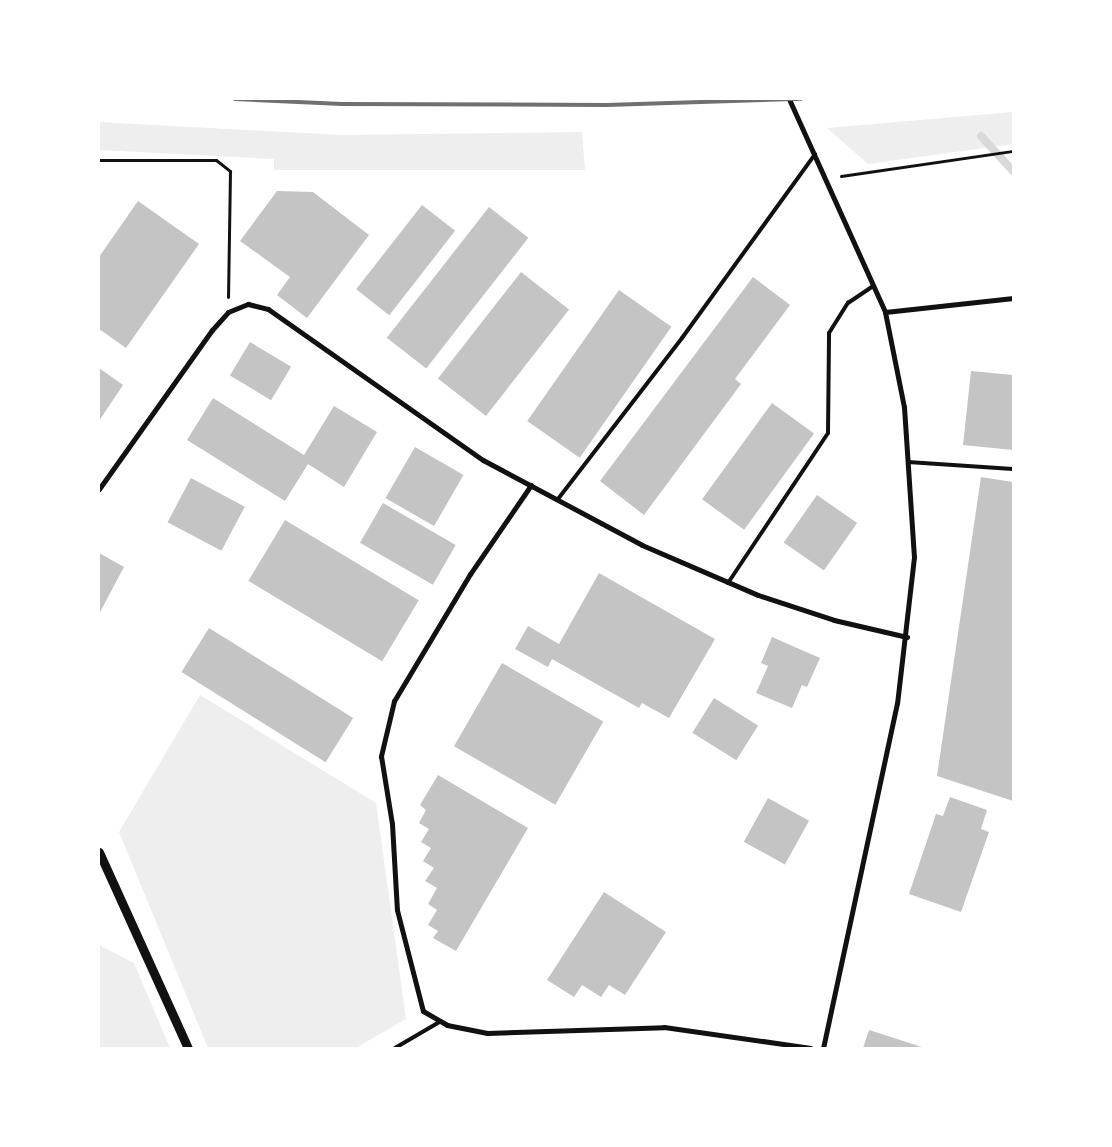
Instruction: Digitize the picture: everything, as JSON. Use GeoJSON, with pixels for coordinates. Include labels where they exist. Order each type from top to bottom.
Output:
{"type":"FeatureCollection","features":[{"type":"Feature","properties":{"kind":"street"},"geometry":{"type":"LineString","coordinates":[[789,99],[827,178],[885,312],[904,407],[914,557],[907,636],[867,850],[823,1048]]}},
{"type":"Feature","properties":{"kind":"street"},"geometry":{"type":"LineString","coordinates":[[885,312],[1013,298]]}},
{"type":"Feature","properties":{"kind":"street"},"geometry":{"type":"LineString","coordinates":[[99,489],[212,330],[228,312],[248,304],[268,309],[483,460],[642,545],[728,583],[834,620],[907,636]]}},
{"type":"Feature","properties":{"kind":"street"},"geometry":{"type":"LineString","coordinates":[[531,485],[470,574],[394,701],[382,756],[392,824],[397,910],[424,1010],[441,1021],[487,1033],[664,1027],[811,1048]]}},
{"type":"Feature","properties":{"kind":"street"},"geometry":{"type":"LineString","coordinates":[[99,852],[188,1048]]}},
{"type":"Feature","properties":{"kind":"lane"},"geometry":{"type":"LineString","coordinates":[[558,499],[682,338],[815,154]]}},
{"type":"Feature","properties":{"kind":"lane"},"geometry":{"type":"LineString","coordinates":[[728,583],[828,433],[829,333],[848,303],[873,286]]}},
{"type":"Feature","properties":{"kind":"lane"},"geometry":{"type":"LineString","coordinates":[[908,462],[1013,469]]}},
{"type":"Feature","properties":{"kind":"lane"},"geometry":{"type":"LineString","coordinates":[[395,1048],[441,1021]]}},
{"type":"Feature","properties":{"kind":"path"},"geometry":{"type":"LineString","coordinates":[[827,178],[982,158],[1013,151]]}},
{"type":"Feature","properties":{"kind":"path"},"geometry":{"type":"LineString","coordinates":[[99,160],[216,160],[230,171],[228,312]]}},
{"type":"Feature","properties":{"kind":"shaded area"},"geometry":{"type":"Polygon","coordinates":[[[1013,112],[1013,144],[868,164],[827,128],[1013,112]]]}},
{"type":"Feature","properties":{"kind":"shaded area"},"geometry":{"type":"Polygon","coordinates":[[[99,122],[341,135],[582,132],[585,170],[274,170],[274,159],[99,150],[99,122]]]}},
{"type":"Feature","properties":{"kind":"shaded area"},"geometry":{"type":"Polygon","coordinates":[[[200,695],[376,803],[406,1019],[356,1048],[208,1048],[119,832],[200,695]]]}},
{"type":"Feature","properties":{"kind":"shaded area"},"geometry":{"type":"Polygon","coordinates":[[[99,945],[134,963],[170,1048],[99,1048],[99,945]]]}},
{"type":"Feature","properties":{"kind":"building"},"geometry":{"type":"Polygon","coordinates":[[[277,191],[313,192],[369,235],[307,318],[277,295],[290,277],[240,241],[277,191]]]}},
{"type":"Feature","properties":{"kind":"building"},"geometry":{"type":"Polygon","coordinates":[[[138,201],[199,244],[126,348],[99,329],[99,257],[138,201]]]}},
{"type":"Feature","properties":{"kind":"building"},"geometry":{"type":"Polygon","coordinates":[[[422,205],[455,231],[389,315],[356,289],[422,205]]]}},
{"type":"Feature","properties":{"kind":"building"},"geometry":{"type":"Polygon","coordinates":[[[489,207],[528,238],[426,369],[387,338],[489,207]]]}},
{"type":"Feature","properties":{"kind":"building"},"geometry":{"type":"Polygon","coordinates":[[[521,272],[569,310],[486,416],[438,378],[521,272]]]}},
{"type":"Feature","properties":{"kind":"building"},"geometry":{"type":"Polygon","coordinates":[[[753,277],[790,305],[735,379],[741,384],[644,515],[600,481],[753,277]]]}},
{"type":"Feature","properties":{"kind":"building"},"geometry":{"type":"Polygon","coordinates":[[[619,290],[671,327],[580,458],[527,421],[619,290]]]}},
{"type":"Feature","properties":{"kind":"building"},"geometry":{"type":"Polygon","coordinates":[[[250,342],[291,367],[271,400],[230,375],[250,342]]]}},
{"type":"Feature","properties":{"kind":"building"},"geometry":{"type":"Polygon","coordinates":[[[99,368],[123,385],[99,421],[99,368]]]}},
{"type":"Feature","properties":{"kind":"building"},"geometry":{"type":"Polygon","coordinates":[[[971,371],[1013,375],[1013,450],[963,445],[971,371]]]}},
{"type":"Feature","properties":{"kind":"building"},"geometry":{"type":"Polygon","coordinates":[[[213,398],[304,455],[334,406],[377,432],[344,487],[308,464],[285,501],[187,440],[213,398]]]}},
{"type":"Feature","properties":{"kind":"building"},"geometry":{"type":"Polygon","coordinates":[[[772,403],[814,434],[744,530],[702,499],[772,403]]]}},
{"type":"Feature","properties":{"kind":"building"},"geometry":{"type":"Polygon","coordinates":[[[415,447],[463,475],[434,526],[386,498],[415,447]]]}},
{"type":"Feature","properties":{"kind":"building"},"geometry":{"type":"Polygon","coordinates":[[[981,477],[1013,482],[1013,801],[937,776],[981,477]]]}},
{"type":"Feature","properties":{"kind":"building"},"geometry":{"type":"Polygon","coordinates":[[[191,478],[245,507],[221,551],[168,522],[191,478]]]}},
{"type":"Feature","properties":{"kind":"building"},"geometry":{"type":"Polygon","coordinates":[[[817,495],[857,523],[824,571],[784,543],[817,495]]]}},
{"type":"Feature","properties":{"kind":"building"},"geometry":{"type":"Polygon","coordinates":[[[383,503],[456,545],[433,585],[360,543],[383,503]]]}},
{"type":"Feature","properties":{"kind":"building"},"geometry":{"type":"Polygon","coordinates":[[[285,520],[419,600],[382,661],[248,581],[285,520]]]}},
{"type":"Feature","properties":{"kind":"building"},"geometry":{"type":"Polygon","coordinates":[[[99,553],[124,567],[99,614],[99,553]]]}},
{"type":"Feature","properties":{"kind":"building"},"geometry":{"type":"Polygon","coordinates":[[[599,573],[715,639],[669,718],[642,703],[639,708],[552,659],[548,667],[515,649],[528,626],[559,644],[599,573]]]}},
{"type":"Feature","properties":{"kind":"building"},"geometry":{"type":"Polygon","coordinates":[[[209,628],[353,718],[326,762],[181,672],[209,628]]]}},
{"type":"Feature","properties":{"kind":"building"},"geometry":{"type":"Polygon","coordinates":[[[772,637],[820,658],[807,687],[802,685],[792,708],[756,693],[768,666],[761,663],[772,637]]]}},
{"type":"Feature","properties":{"kind":"building"},"geometry":{"type":"Polygon","coordinates":[[[502,663],[603,722],[555,805],[454,746],[502,663]]]}},
{"type":"Feature","properties":{"kind":"building"},"geometry":{"type":"Polygon","coordinates":[[[714,698],[758,726],[736,760],[692,733],[714,698]]]}},
{"type":"Feature","properties":{"kind":"building"},"geometry":{"type":"Polygon","coordinates":[[[438,775],[528,828],[456,951],[433,938],[438,931],[428,925],[437,910],[428,904],[437,888],[425,881],[434,868],[423,861],[431,848],[421,842],[429,829],[419,823],[426,810],[420,805],[438,775]]]}},
{"type":"Feature","properties":{"kind":"building"},"geometry":{"type":"Polygon","coordinates":[[[950,797],[987,810],[981,829],[989,832],[961,912],[909,894],[936,814],[943,816],[950,797]]]}},
{"type":"Feature","properties":{"kind":"building"},"geometry":{"type":"Polygon","coordinates":[[[768,798],[809,821],[785,865],[744,842],[768,798]]]}},
{"type":"Feature","properties":{"kind":"building"},"geometry":{"type":"Polygon","coordinates":[[[604,892],[666,932],[625,995],[609,985],[601,997],[582,985],[574,997],[547,980],[604,892]]]}},
{"type":"Feature","properties":{"kind":"building"},"geometry":{"type":"Polygon","coordinates":[[[869,1030],[925,1048],[863,1048],[869,1030]]]}},
{"type":"Feature","properties":{"kind":"waterway"},"geometry":{"type":"LineString","coordinates":[[981,136],[1013,171]]}},
{"type":"Feature","properties":{"kind":"railway"},"geometry":{"type":"LineString","coordinates":[[235,99],[342,104],[606,105],[801,99]]}}]}
